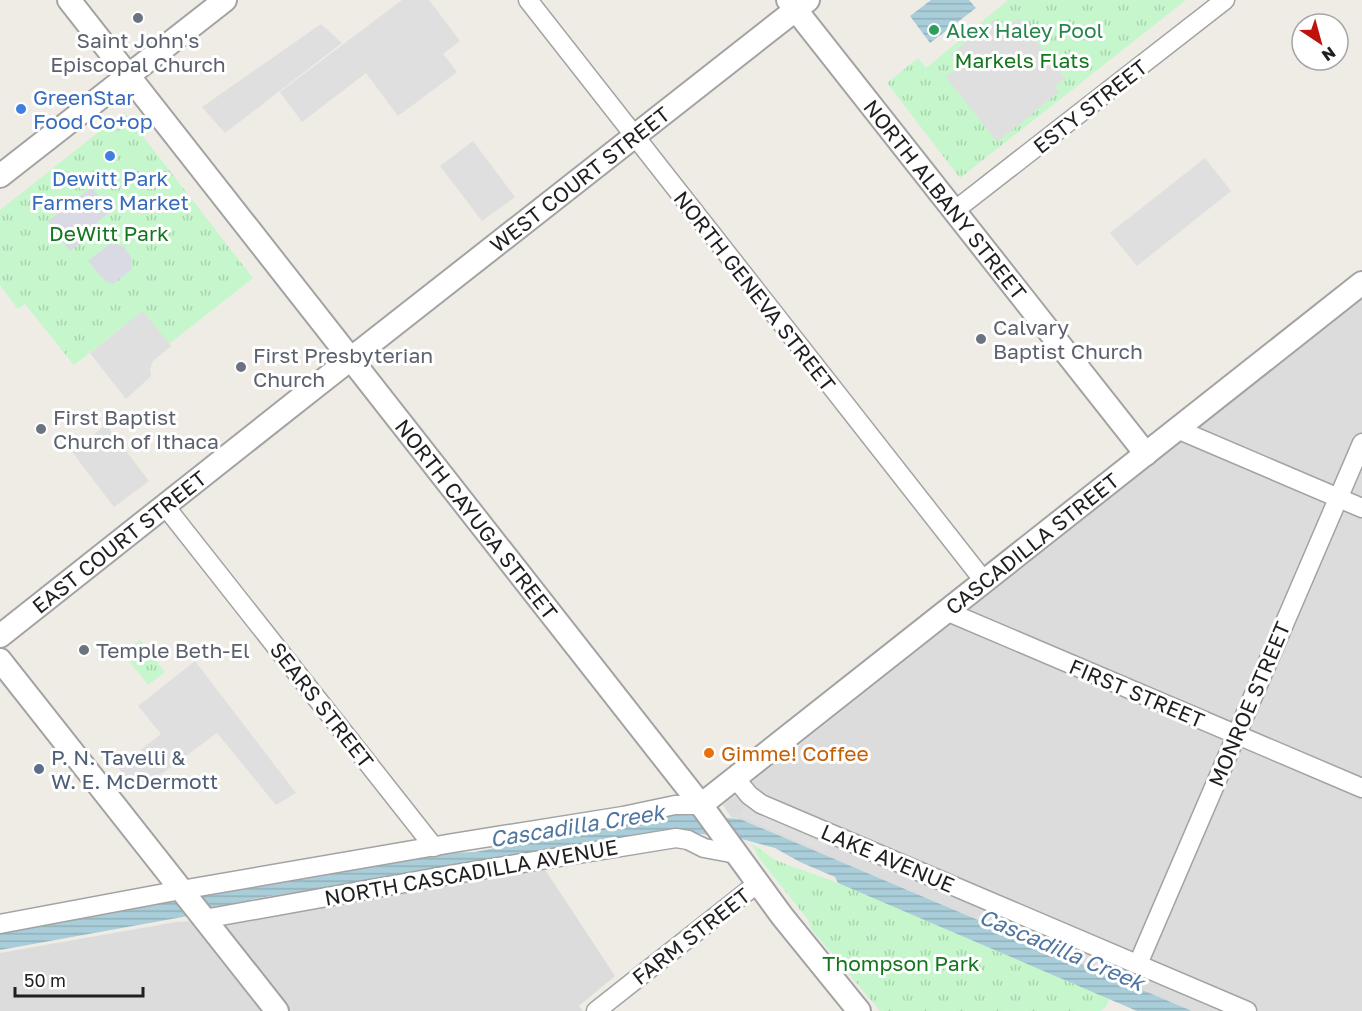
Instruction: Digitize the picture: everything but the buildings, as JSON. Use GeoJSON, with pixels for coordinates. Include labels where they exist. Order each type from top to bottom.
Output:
{"type":"FeatureCollection","features":[{"type":"Feature","properties":{"kind":"street","name":"NORTH CAYUGA STREET"},"geometry":{"type":"LineString","coordinates":[[69,0],[701,805],[758,883],[859,1011]]}},
{"type":"Feature","properties":{"kind":"street"},"geometry":{"type":"LineString","coordinates":[[0,176],[225,0]]}},
{"type":"Feature","properties":{"kind":"street","name":"NORTH GENEVA STREET"},"geometry":{"type":"LineString","coordinates":[[528,0],[984,581]]}},
{"type":"Feature","properties":{"kind":"street","name":"ESTY STREET"},"geometry":{"type":"LineString","coordinates":[[954,212],[1225,0]]}},
{"type":"Feature","properties":{"kind":"street","name":"WEST COURT STREET"},"geometry":{"type":"LineString","coordinates":[[350,360],[634,136],[797,3]]}},
{"type":"Feature","properties":{"kind":"street","name":"NORTH ALBANY STREET"},"geometry":{"type":"LineString","coordinates":[[797,3],[954,212],[1146,454]]}},
{"type":"Feature","properties":{"kind":"street","name":"CASCADILLA STREET"},"geometry":{"type":"LineString","coordinates":[[701,805],[1362,283]]}},
{"type":"Feature","properties":{"kind":"street","name":"EAST COURT STREET"},"geometry":{"type":"LineString","coordinates":[[0,636],[350,360]]}},
{"type":"Feature","properties":{"kind":"street"},"geometry":{"type":"LineString","coordinates":[[1177,429],[1362,508]]}},
{"type":"Feature","properties":{"kind":"street","name":"MONROE STREET"},"geometry":{"type":"LineString","coordinates":[[1138,964],[1362,443]]}},
{"type":"Feature","properties":{"kind":"street","name":"SEARS STREET"},"geometry":{"type":"LineString","coordinates":[[165,506],[434,847]]}},
{"type":"Feature","properties":{"kind":"street","name":"FIRST STREET"},"geometry":{"type":"LineString","coordinates":[[946,611],[1362,788]]}},
{"type":"Feature","properties":{"kind":"street"},"geometry":{"type":"LineString","coordinates":[[0,660],[277,1011]]}},
{"type":"Feature","properties":{"kind":"street","name":"LAKE AVENUE"},"geometry":{"type":"LineString","coordinates":[[735,778],[749,795],[761,804],[1247,1011]]}},
{"type":"Feature","properties":{"kind":"street"},"geometry":{"type":"LineString","coordinates":[[0,924],[181,890],[675,806],[701,805]]}},
{"type":"Feature","properties":{"kind":"street","name":"NORTH CASCADILLA AVENUE"},"geometry":{"type":"LineString","coordinates":[[204,919],[455,874],[676,838],[688,840],[704,848],[736,854]]}},
{"type":"Feature","properties":{"kind":"street","name":"FARM STREET"},"geometry":{"type":"LineString","coordinates":[[596,1011],[758,883]]}},
{"type":"Feature","properties":{"kind":"shaded area"},"geometry":{"type":"Polygon","coordinates":[[[402,0],[429,0],[460,41],[443,54],[457,72],[398,116],[366,73],[302,122],[280,92],[402,0]]]}},
{"type":"Feature","properties":{"kind":"shaded area"},"geometry":{"type":"Polygon","coordinates":[[[1018,18],[1065,78],[1055,86],[1059,92],[997,142],[946,77],[961,66],[951,54],[995,19],[1003,30],[1018,18]]]}},
{"type":"Feature","properties":{"kind":"shaded area"},"geometry":{"type":"Polygon","coordinates":[[[321,24],[342,43],[225,133],[202,107],[321,24]]]}},
{"type":"Feature","properties":{"kind":"shaded area"},"geometry":{"type":"Polygon","coordinates":[[[473,141],[515,197],[482,221],[440,166],[473,141]]]}},
{"type":"Feature","properties":{"kind":"shaded area"},"geometry":{"type":"Polygon","coordinates":[[[1205,158],[1231,191],[1137,266],[1110,233],[1205,158]]]}},
{"type":"Feature","properties":{"kind":"shaded area"},"geometry":{"type":"Polygon","coordinates":[[[92,187],[110,212],[96,223],[100,228],[70,251],[48,221],[92,187]]]}},
{"type":"Feature","properties":{"kind":"shaded area"},"geometry":{"type":"Polygon","coordinates":[[[111,243],[123,246],[131,257],[132,269],[113,284],[104,280],[88,261],[111,243]]]}},
{"type":"Feature","properties":{"kind":"shaded area"},"geometry":{"type":"Polygon","coordinates":[[[1362,299],[1362,1011],[1192,1011],[731,817],[723,805],[1362,299]]]}},
{"type":"Feature","properties":{"kind":"shaded area"},"geometry":{"type":"Polygon","coordinates":[[[143,311],[171,346],[153,361],[151,376],[126,399],[90,353],[143,311]]]}},
{"type":"Feature","properties":{"kind":"shaded area"},"geometry":{"type":"Polygon","coordinates":[[[106,425],[149,481],[114,507],[72,452],[106,425]]]}},
{"type":"Feature","properties":{"kind":"shaded area"},"geometry":{"type":"Polygon","coordinates":[[[195,661],[296,793],[276,805],[217,733],[137,792],[118,768],[161,734],[138,706],[195,661]]]}},
{"type":"Feature","properties":{"kind":"shaded area"},"geometry":{"type":"Polygon","coordinates":[[[745,804],[829,841],[824,852],[740,816],[745,804]]]}},
{"type":"Feature","properties":{"kind":"shaded area"},"geometry":{"type":"Polygon","coordinates":[[[542,865],[615,976],[579,1006],[583,1011],[0,1011],[0,953],[176,922],[237,918],[542,865]]]}},
{"type":"Feature","properties":{"kind":"green space","name":"Markels Flats"},"geometry":{"type":"Polygon","coordinates":[[[1008,0],[1186,0],[960,178],[887,83],[918,58],[926,68],[1008,0]]]}},
{"type":"Feature","properties":{"kind":"green space","name":"DeWitt Park"},"geometry":{"type":"Polygon","coordinates":[[[124,112],[253,278],[169,344],[143,311],[74,365],[25,304],[18,309],[0,285],[0,210],[124,112]]]}},
{"type":"Feature","properties":{"kind":"green space"},"geometry":{"type":"Polygon","coordinates":[[[140,640],[165,672],[148,685],[123,653],[140,640]]]}},
{"type":"Feature","properties":{"kind":"green space","name":"Thompson Park"},"geometry":{"type":"Polygon","coordinates":[[[751,843],[775,860],[838,883],[1109,999],[1106,1007],[1100,1011],[880,1011],[812,930],[808,920],[759,858],[751,843]]]}},
{"type":"Feature","properties":{"kind":"water","name":"Alex Haley Pool"},"geometry":{"type":"Polygon","coordinates":[[[931,0],[969,0],[976,8],[930,43],[910,16],[931,0]]]}},
{"type":"Feature","properties":{"kind":"water"},"geometry":{"type":"Polygon","coordinates":[[[673,814],[740,819],[1192,1011],[1137,1011],[838,883],[835,877],[775,848],[742,839],[678,831],[352,886],[315,889],[253,899],[238,907],[0,950],[0,931],[447,853],[475,852],[673,814]]]}},
{"type":"Feature","properties":{"kind":"place","name":"Saint John's Episcopal Church"},"geometry":{"type":"Point","coordinates":[138,18]}},
{"type":"Feature","properties":{"kind":"place","name":"Alex Haley Pool"},"geometry":{"type":"Point","coordinates":[934,30]}},
{"type":"Feature","properties":{"kind":"place","name":"GreenStar Food Co+op"},"geometry":{"type":"Point","coordinates":[21,109]}},
{"type":"Feature","properties":{"kind":"place","name":"Dewitt Park Farmers Market"},"geometry":{"type":"Point","coordinates":[110,156]}},
{"type":"Feature","properties":{"kind":"place","name":"Calvary Baptist Church"},"geometry":{"type":"Point","coordinates":[981,339]}},
{"type":"Feature","properties":{"kind":"place","name":"First Presbyterian Church"},"geometry":{"type":"Point","coordinates":[241,367]}},
{"type":"Feature","properties":{"kind":"place","name":"First Baptist Church of Ithaca"},"geometry":{"type":"Point","coordinates":[41,429]}},
{"type":"Feature","properties":{"kind":"place","name":"Temple Beth-El"},"geometry":{"type":"Point","coordinates":[84,650]}},
{"type":"Feature","properties":{"kind":"place","name":"Gimme! Coffee"},"geometry":{"type":"Point","coordinates":[709,753]}},
{"type":"Feature","properties":{"kind":"place","name":"P. N. Tavelli & W. E. McDermott"},"geometry":{"type":"Point","coordinates":[39,769]}},
{"type":"Feature","properties":{"kind":"water label","name":"Cascadilla Creek"},"geometry":{"type":"Point","coordinates":[577,825]}},
{"type":"Feature","properties":{"kind":"water label","name":"Cascadilla Creek"},"geometry":{"type":"Point","coordinates":[1062,949]}}]}
